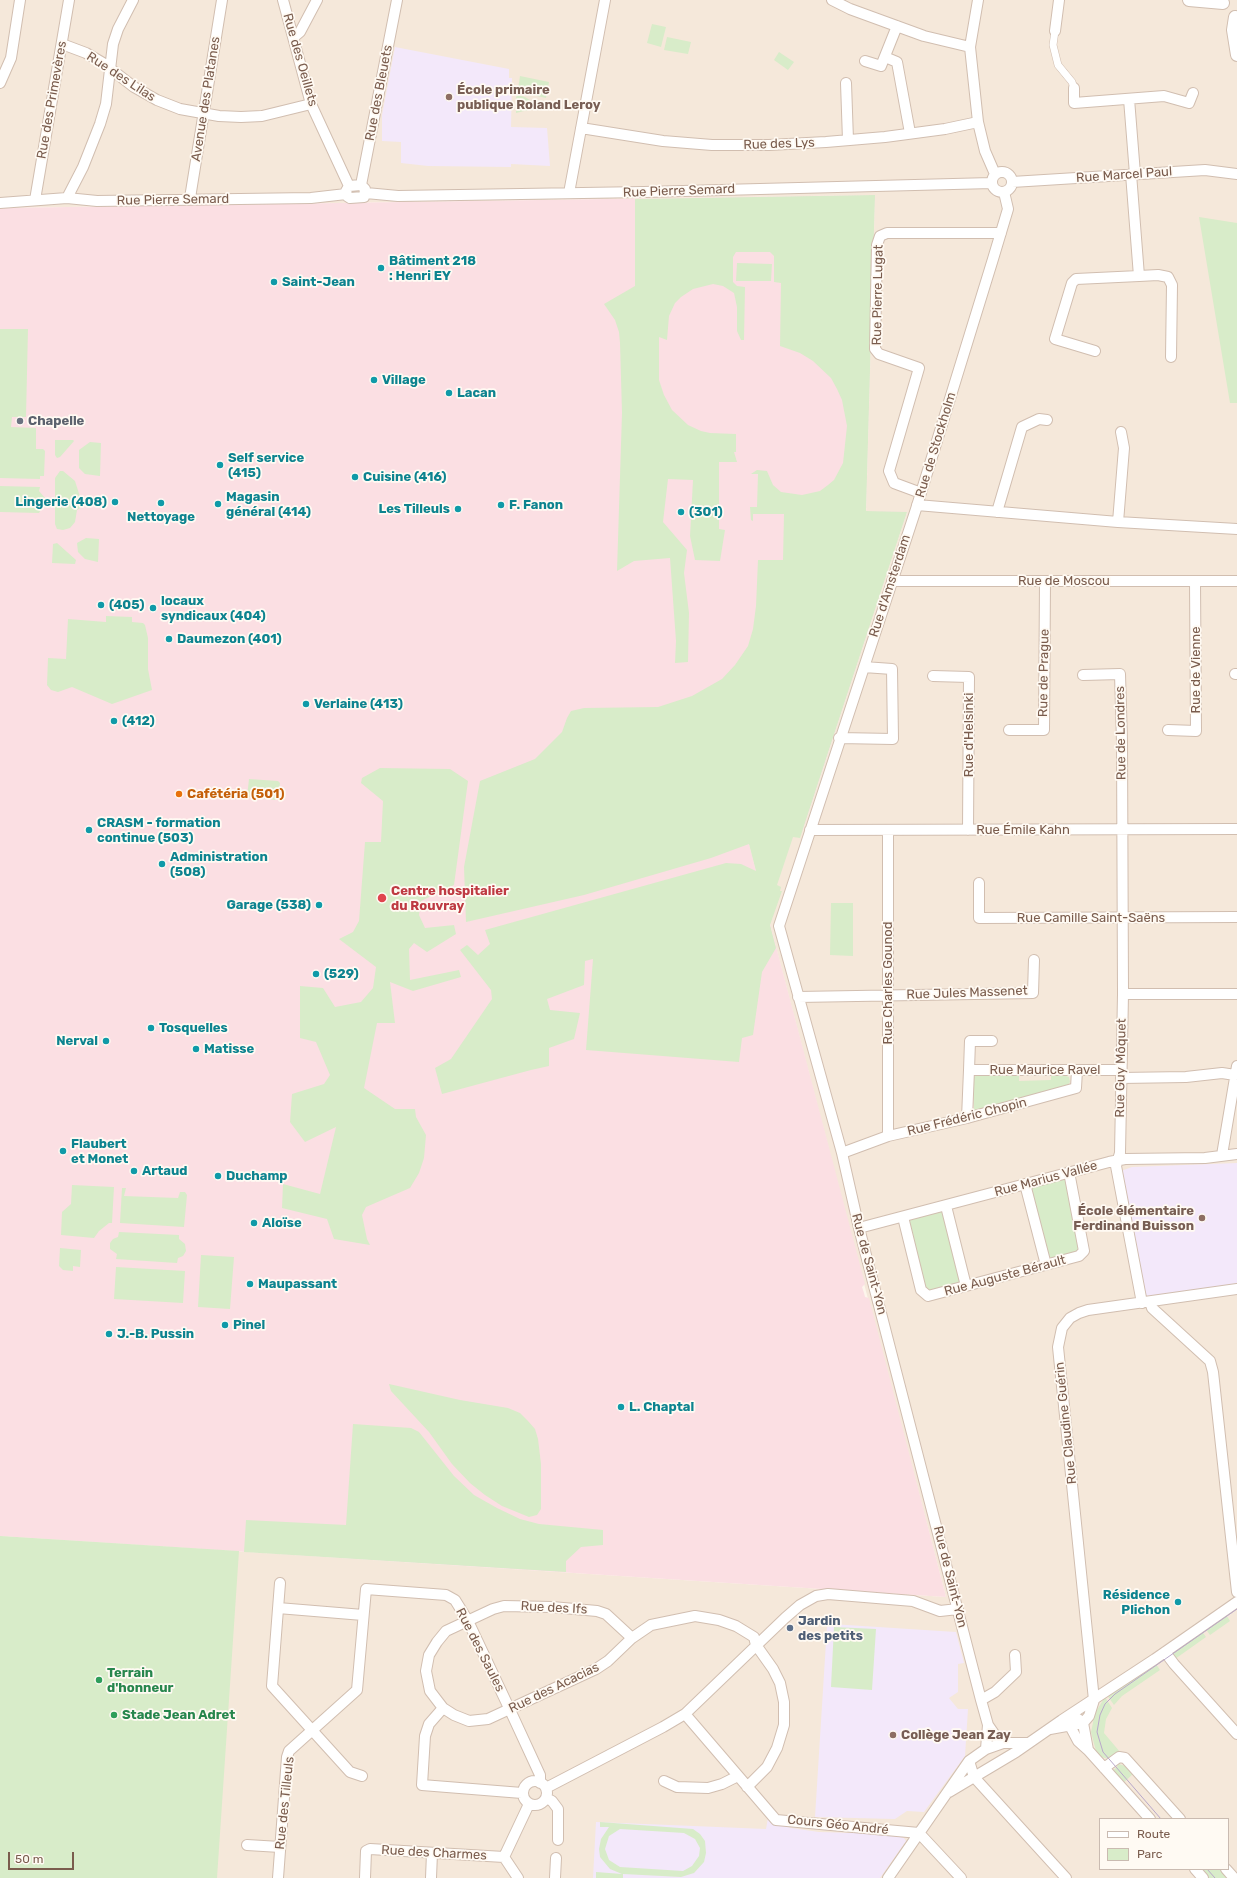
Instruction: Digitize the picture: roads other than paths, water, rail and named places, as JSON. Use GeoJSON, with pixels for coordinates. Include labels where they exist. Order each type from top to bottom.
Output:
{"type":"FeatureCollection","features":[{"type":"Feature","properties":{"kind":"street"},"geometry":{"type":"LineString","coordinates":[[0,83],[11,58],[20,0]]}},
{"type":"Feature","properties":{"kind":"street","name":"Rue des Primevères"},"geometry":{"type":"LineString","coordinates":[[35,200],[69,0]]}},
{"type":"Feature","properties":{"kind":"street"},"geometry":{"type":"LineString","coordinates":[[67,198],[83,167],[100,124],[106,104],[113,44],[118,29],[133,0]]}},
{"type":"Feature","properties":{"kind":"street","name":"Avenue des Platanes"},"geometry":{"type":"LineString","coordinates":[[190,198],[222,0]]}},
{"type":"Feature","properties":{"kind":"street","name":"Rue des Oeillets"},"geometry":{"type":"LineString","coordinates":[[283,0],[311,104],[348,190]]}},
{"type":"Feature","properties":{"kind":"street"},"geometry":{"type":"LineString","coordinates":[[294,37],[300,32],[317,0]]}},
{"type":"Feature","properties":{"kind":"street","name":"Rue des Bleuets"},"geometry":{"type":"LineString","coordinates":[[363,189],[397,0]]}},
{"type":"Feature","properties":{"kind":"street"},"geometry":{"type":"LineString","coordinates":[[569,193],[605,0]]}},
{"type":"Feature","properties":{"kind":"street"},"geometry":{"type":"LineString","coordinates":[[832,0],[850,9],[924,36],[970,47]]}},
{"type":"Feature","properties":{"kind":"street"},"geometry":{"type":"LineString","coordinates":[[978,0],[970,47],[978,122],[997,191],[1004,192],[1010,187],[1012,182],[1010,176],[1004,172],[994,178]]}},
{"type":"Feature","properties":{"kind":"street"},"geometry":{"type":"LineString","coordinates":[[1058,0],[1056,31],[1053,45],[1058,65],[1072,82],[1074,88],[1074,103],[1164,96],[1188,102],[1193,93]]}},
{"type":"Feature","properties":{"kind":"street"},"geometry":{"type":"LineString","coordinates":[[1190,0],[1223,1],[1226,12],[1236,17],[1233,30],[1237,55]]}},
{"type":"Feature","properties":{"kind":"street"},"geometry":{"type":"LineString","coordinates":[[864,61],[881,66],[897,26]]}},
{"type":"Feature","properties":{"kind":"street","name":"Rue des Lilas"},"geometry":{"type":"LineString","coordinates":[[62,44],[86,53],[103,63],[110,70],[134,87],[157,100],[180,109],[204,114],[241,117],[262,116],[311,104]]}},
{"type":"Feature","properties":{"kind":"street"},"geometry":{"type":"LineString","coordinates":[[885,57],[897,62],[910,133]]}},
{"type":"Feature","properties":{"kind":"street"},"geometry":{"type":"LineString","coordinates":[[846,83],[848,140]]}},
{"type":"Feature","properties":{"kind":"street"},"geometry":{"type":"LineString","coordinates":[[1129,99],[1139,276]]}},
{"type":"Feature","properties":{"kind":"street","name":"Rue des Lys"},"geometry":{"type":"LineString","coordinates":[[581,128],[663,141],[712,145],[769,145],[848,140],[945,129],[978,122]]}},
{"type":"Feature","properties":{"kind":"street","name":"Rue Marcel Paul"},"geometry":{"type":"LineString","coordinates":[[1012,182],[1205,170],[1237,174]]}},
{"type":"Feature","properties":{"kind":"street","name":"Rue Pierre Semard"},"geometry":{"type":"LineString","coordinates":[[0,203],[67,198],[97,201],[190,198],[311,198],[348,190],[350,198],[361,198],[364,197],[363,189],[398,196],[896,187],[994,178]]}},
{"type":"Feature","properties":{"kind":"street","name":"Rue de Stockholm"},"geometry":{"type":"LineString","coordinates":[[1004,192],[1008,209],[917,505],[1118,522],[1237,529]]}},
{"type":"Feature","properties":{"kind":"street","name":"Rue Pierre Lugat"},"geometry":{"type":"LineString","coordinates":[[921,493],[894,482],[889,471],[919,368],[879,354],[875,349],[877,245],[880,236],[887,233],[1001,233]]}},
{"type":"Feature","properties":{"kind":"street"},"geometry":{"type":"LineString","coordinates":[[1095,351],[1055,338],[1072,283],[1076,278],[1158,275],[1168,277],[1172,285],[1171,357]]}},
{"type":"Feature","properties":{"kind":"street"},"geometry":{"type":"LineString","coordinates":[[997,512],[1022,427],[1039,419],[1047,420]]}},
{"type":"Feature","properties":{"kind":"street"},"geometry":{"type":"LineString","coordinates":[[1118,522],[1124,448],[1121,432]]}},
{"type":"Feature","properties":{"kind":"street","name":"Rue d'Amsterdam"},"geometry":{"type":"LineString","coordinates":[[810,830],[839,738],[917,505]]}},
{"type":"Feature","properties":{"kind":"street","name":"Rue de Moscou"},"geometry":{"type":"LineString","coordinates":[[892,581],[1237,581]]}},
{"type":"Feature","properties":{"kind":"street","name":"Rue de Prague"},"geometry":{"type":"LineString","coordinates":[[1009,730],[1044,730],[1045,581]]}},
{"type":"Feature","properties":{"kind":"street","name":"Rue de Vienne"},"geometry":{"type":"LineString","coordinates":[[1168,730],[1196,731],[1195,581]]}},
{"type":"Feature","properties":{"kind":"street"},"geometry":{"type":"LineString","coordinates":[[839,738],[893,739],[892,669],[864,667]]}},
{"type":"Feature","properties":{"kind":"street","name":"Rue de Londres"},"geometry":{"type":"LineString","coordinates":[[1083,675],[1120,674],[1122,829]]}},
{"type":"Feature","properties":{"kind":"street","name":"Rue d'Helsinki"},"geometry":{"type":"LineString","coordinates":[[933,676],[969,677],[968,830]]}},
{"type":"Feature","properties":{"kind":"street","name":"Rue Guy Môquet"},"geometry":{"type":"LineString","coordinates":[[1122,829],[1123,994],[1120,1153],[1116,1166],[1118,1183],[1146,1303]]}},
{"type":"Feature","properties":{"kind":"street","name":"Rue Émile Kahn"},"geometry":{"type":"LineString","coordinates":[[810,830],[1237,829]]}},
{"type":"Feature","properties":{"kind":"street","name":"Rue de Saint-Yon"},"geometry":{"type":"LineString","coordinates":[[810,830],[779,926],[842,1153],[859,1228],[988,1725],[986,1749]]}},
{"type":"Feature","properties":{"kind":"street","name":"Rue Charles Gounod"},"geometry":{"type":"LineString","coordinates":[[888,830],[888,1136]]}},
{"type":"Feature","properties":{"kind":"street","name":"Rue Camille Saint-Saëns"},"geometry":{"type":"LineString","coordinates":[[979,883],[979,918],[1237,917]]}},
{"type":"Feature","properties":{"kind":"street","name":"Rue Jules Massenet"},"geometry":{"type":"LineString","coordinates":[[798,997],[1033,992],[1034,960]]}},
{"type":"Feature","properties":{"kind":"street"},"geometry":{"type":"LineString","coordinates":[[1123,994],[1237,994]]}},
{"type":"Feature","properties":{"kind":"street"},"geometry":{"type":"LineString","coordinates":[[967,1118],[970,1041],[992,1041]]}},
{"type":"Feature","properties":{"kind":"street","name":"Rue Maurice Ravel"},"geometry":{"type":"LineString","coordinates":[[970,1070],[1077,1070],[1186,1077],[1222,1074],[1236,1070]]}},
{"type":"Feature","properties":{"kind":"street","name":"Rue Frédéric Chopin"},"geometry":{"type":"LineString","coordinates":[[842,1153],[888,1136],[967,1118],[1076,1088],[1077,1070]]}},
{"type":"Feature","properties":{"kind":"street"},"geometry":{"type":"LineString","coordinates":[[1222,1154],[1236,1070]]}},
{"type":"Feature","properties":{"kind":"street","name":"Rue Marius Vallée"},"geometry":{"type":"LineString","coordinates":[[859,1228],[1118,1160],[1205,1158],[1222,1154],[1237,1154]]}},
{"type":"Feature","properties":{"kind":"street","name":"Rue Auguste Bérault"},"geometry":{"type":"LineString","coordinates":[[903,1217],[921,1290],[928,1296],[1046,1265],[1079,1256],[1084,1251],[1069,1172]]}},
{"type":"Feature","properties":{"kind":"street"},"geometry":{"type":"LineString","coordinates":[[1025,1184],[1046,1265]]}},
{"type":"Feature","properties":{"kind":"street"},"geometry":{"type":"LineString","coordinates":[[946,1206],[966,1286]]}},
{"type":"Feature","properties":{"kind":"street","name":"Rue Claudine Guérin"},"geometry":{"type":"LineString","coordinates":[[1094,1700],[1058,1347],[1062,1328],[1070,1318],[1078,1313],[1237,1289]]}},
{"type":"Feature","properties":{"kind":"street"},"geometry":{"type":"LineString","coordinates":[[1146,1303],[1210,1361],[1213,1372],[1237,1592]]}},
{"type":"Feature","properties":{"kind":"street"},"geometry":{"type":"LineString","coordinates":[[280,1583],[272,1686],[350,1772],[362,1776]]}},
{"type":"Feature","properties":{"kind":"street","name":"Rue des Tilleuls"},"geometry":{"type":"LineString","coordinates":[[278,1878],[287,1756],[289,1751],[357,1690],[366,1589]]}},
{"type":"Feature","properties":{"kind":"street","name":"Rue des Saules"},"geometry":{"type":"LineString","coordinates":[[366,1589],[446,1595],[455,1600],[468,1620],[540,1775],[544,1790]]}},
{"type":"Feature","properties":{"kind":"street"},"geometry":{"type":"LineString","coordinates":[[558,1840],[558,1810],[544,1790],[528,1783],[522,1793],[524,1799],[529,1804],[540,1804],[544,1790],[685,1714],[756,1645],[808,1600],[828,1594],[867,1596],[913,1601],[940,1611],[958,1609]]}},
{"type":"Feature","properties":{"kind":"street"},"geometry":{"type":"LineString","coordinates":[[949,1792],[1030,1743],[1166,1652],[1237,1602]]}},
{"type":"Feature","properties":{"kind":"street","name":"Rue des Ifs"},"geometry":{"type":"LineString","coordinates":[[468,1620],[493,1608],[504,1606],[552,1607],[597,1611],[606,1614],[632,1638]]}},
{"type":"Feature","properties":{"kind":"street"},"geometry":{"type":"LineString","coordinates":[[278,1608],[363,1615]]}},
{"type":"Feature","properties":{"kind":"street","name":"Rue des Acacias"},"geometry":{"type":"LineString","coordinates":[[468,1620],[446,1632],[437,1642],[429,1655],[426,1671],[430,1691],[443,1708],[469,1721],[488,1719],[510,1710],[596,1669],[608,1661],[632,1638],[652,1625],[668,1620],[696,1616],[719,1620],[736,1626],[754,1637],[756,1645],[773,1669],[780,1683],[784,1702],[784,1725],[777,1748],[767,1767],[747,1786]]}},
{"type":"Feature","properties":{"kind":"street"},"geometry":{"type":"LineString","coordinates":[[1166,1652],[1173,1662],[1237,1734]]}},
{"type":"Feature","properties":{"kind":"street"},"geometry":{"type":"LineString","coordinates":[[981,1700],[995,1692],[1016,1672],[1015,1655]]}},
{"type":"Feature","properties":{"kind":"street"},"geometry":{"type":"LineString","coordinates":[[1050,1729],[1083,1723],[1089,1716],[1094,1700]]}},
{"type":"Feature","properties":{"kind":"street"},"geometry":{"type":"LineString","coordinates":[[443,1708],[429,1724],[425,1736],[422,1785],[522,1793]]}},
{"type":"Feature","properties":{"kind":"street","name":"Cours Géo André"},"geometry":{"type":"LineString","coordinates":[[685,1714],[776,1820],[919,1833]]}},
{"type":"Feature","properties":{"kind":"street"},"geometry":{"type":"LineString","coordinates":[[1072,1714],[1083,1723],[1088,1750]]}},
{"type":"Feature","properties":{"kind":"street"},"geometry":{"type":"LineString","coordinates":[[1072,1714],[1070,1726],[1073,1734],[1149,1818]]}},
{"type":"Feature","properties":{"kind":"street","name":"Rue de Saint-Yon"},"geometry":{"type":"LineString","coordinates":[[988,1725],[1003,1743]]}},
{"type":"Feature","properties":{"kind":"street"},"geometry":{"type":"LineString","coordinates":[[888,1878],[949,1792],[956,1778],[969,1761],[986,1749],[1003,1743],[1030,1743]]}},
{"type":"Feature","properties":{"kind":"street"},"geometry":{"type":"LineString","coordinates":[[999,1761],[1003,1743]]}},
{"type":"Feature","properties":{"kind":"street"},"geometry":{"type":"LineString","coordinates":[[986,1749],[999,1761]]}},
{"type":"Feature","properties":{"kind":"street"},"geometry":{"type":"LineString","coordinates":[[1104,1768],[1119,1757],[1125,1758],[1179,1818]]}},
{"type":"Feature","properties":{"kind":"street"},"geometry":{"type":"LineString","coordinates":[[969,1761],[974,1778],[1066,1878]]}},
{"type":"Feature","properties":{"kind":"street"},"geometry":{"type":"LineString","coordinates":[[664,1781],[678,1787],[708,1788],[722,1784],[738,1776]]}},
{"type":"Feature","properties":{"kind":"street"},"geometry":{"type":"LineString","coordinates":[[518,1878],[504,1857],[529,1804]]}},
{"type":"Feature","properties":{"kind":"street"},"geometry":{"type":"LineString","coordinates":[[919,1833],[961,1878]]}},
{"type":"Feature","properties":{"kind":"street"},"geometry":{"type":"LineString","coordinates":[[247,1845],[280,1847]]}},
{"type":"Feature","properties":{"kind":"street","name":"Rue des Charmes"},"geometry":{"type":"LineString","coordinates":[[365,1878],[366,1851],[370,1849],[504,1857]]}},
{"type":"Feature","properties":{"kind":"street"},"geometry":{"type":"LineString","coordinates":[[431,1878],[432,1853]]}},
{"type":"Feature","properties":{"kind":"street"},"geometry":{"type":"LineString","coordinates":[[555,1878],[556,1858]]}},
{"type":"Feature","properties":{"kind":"street"},"geometry":{"type":"LineString","coordinates":[[1195,1870],[1203,1878]]}},
{"type":"Feature","properties":{"kind":"street"},"geometry":{"type":"LineString","coordinates":[[1227,1870],[1234,1878]]}},
{"type":"Feature","properties":{"kind":"tram line"},"geometry":{"type":"LineString","coordinates":[[1160,1818],[1103,1752],[1097,1732],[1100,1715],[1105,1704],[1115,1694],[1237,1609]]}},
{"type":"Feature","properties":{"kind":"tram line"},"geometry":{"type":"LineString","coordinates":[[1208,1870],[1215,1878]]}},
{"type":"Feature","properties":{"kind":"place","name":"École primaire publique Roland Leroy"},"geometry":{"type":"Point","coordinates":[449,97]}},
{"type":"Feature","properties":{"kind":"place","name":"Bâtiment 218 : Henri EY"},"geometry":{"type":"Point","coordinates":[381,268]}},
{"type":"Feature","properties":{"kind":"place","name":"Saint-Jean"},"geometry":{"type":"Point","coordinates":[274,282]}},
{"type":"Feature","properties":{"kind":"place","name":"Village"},"geometry":{"type":"Point","coordinates":[374,380]}},
{"type":"Feature","properties":{"kind":"place","name":"Lacan"},"geometry":{"type":"Point","coordinates":[449,393]}},
{"type":"Feature","properties":{"kind":"place","name":"Chapelle"},"geometry":{"type":"Point","coordinates":[20,421]}},
{"type":"Feature","properties":{"kind":"place","name":"Self service (415)"},"geometry":{"type":"Point","coordinates":[220,465]}},
{"type":"Feature","properties":{"kind":"place","name":"Cuisine (416)"},"geometry":{"type":"Point","coordinates":[355,477]}},
{"type":"Feature","properties":{"kind":"place","name":"Lingerie (408)"},"geometry":{"type":"Point","coordinates":[115,502]}},
{"type":"Feature","properties":{"kind":"place","name":"Nettoyage"},"geometry":{"type":"Point","coordinates":[161,503]}},
{"type":"Feature","properties":{"kind":"place","name":"Magasin général (414)"},"geometry":{"type":"Point","coordinates":[218,504]}},
{"type":"Feature","properties":{"kind":"place","name":"F. Fanon"},"geometry":{"type":"Point","coordinates":[501,505]}},
{"type":"Feature","properties":{"kind":"place","name":"Les Tilleuls"},"geometry":{"type":"Point","coordinates":[458,509]}},
{"type":"Feature","properties":{"kind":"place","name":"(301)"},"geometry":{"type":"Point","coordinates":[681,512]}},
{"type":"Feature","properties":{"kind":"place","name":"(405)"},"geometry":{"type":"Point","coordinates":[101,605]}},
{"type":"Feature","properties":{"kind":"place","name":"locaux syndicaux (404)"},"geometry":{"type":"Point","coordinates":[153,608]}},
{"type":"Feature","properties":{"kind":"place","name":"Daumezon (401)"},"geometry":{"type":"Point","coordinates":[169,639]}},
{"type":"Feature","properties":{"kind":"place","name":"Verlaine (413)"},"geometry":{"type":"Point","coordinates":[306,704]}},
{"type":"Feature","properties":{"kind":"place","name":"(412)"},"geometry":{"type":"Point","coordinates":[114,721]}},
{"type":"Feature","properties":{"kind":"place","name":"Cafétéria (501)"},"geometry":{"type":"Point","coordinates":[179,794]}},
{"type":"Feature","properties":{"kind":"place","name":"CRASM - formation continue (503)"},"geometry":{"type":"Point","coordinates":[89,830]}},
{"type":"Feature","properties":{"kind":"place","name":"Administration (508)"},"geometry":{"type":"Point","coordinates":[162,864]}},
{"type":"Feature","properties":{"kind":"place","name":"Centre hospitalier du Rouvray"},"geometry":{"type":"Point","coordinates":[382,898]}},
{"type":"Feature","properties":{"kind":"place","name":"Garage (538)"},"geometry":{"type":"Point","coordinates":[319,905]}},
{"type":"Feature","properties":{"kind":"place","name":"(529)"},"geometry":{"type":"Point","coordinates":[316,974]}},
{"type":"Feature","properties":{"kind":"place","name":"Tosquelles"},"geometry":{"type":"Point","coordinates":[151,1028]}},
{"type":"Feature","properties":{"kind":"place","name":"Nerval"},"geometry":{"type":"Point","coordinates":[106,1041]}},
{"type":"Feature","properties":{"kind":"place","name":"Matisse"},"geometry":{"type":"Point","coordinates":[196,1049]}},
{"type":"Feature","properties":{"kind":"place","name":"Flaubert et Monet"},"geometry":{"type":"Point","coordinates":[63,1151]}},
{"type":"Feature","properties":{"kind":"place","name":"Artaud"},"geometry":{"type":"Point","coordinates":[134,1171]}},
{"type":"Feature","properties":{"kind":"place","name":"Duchamp"},"geometry":{"type":"Point","coordinates":[218,1176]}},
{"type":"Feature","properties":{"kind":"place","name":"École élémentaire Ferdinand Buisson"},"geometry":{"type":"Point","coordinates":[1202,1218]}},
{"type":"Feature","properties":{"kind":"place","name":"Aloïse"},"geometry":{"type":"Point","coordinates":[254,1223]}},
{"type":"Feature","properties":{"kind":"place","name":"Maupassant"},"geometry":{"type":"Point","coordinates":[250,1284]}},
{"type":"Feature","properties":{"kind":"place","name":"Pinel"},"geometry":{"type":"Point","coordinates":[225,1325]}},
{"type":"Feature","properties":{"kind":"place","name":"J.-B. Pussin"},"geometry":{"type":"Point","coordinates":[109,1334]}},
{"type":"Feature","properties":{"kind":"place","name":"L. Chaptal"},"geometry":{"type":"Point","coordinates":[621,1407]}},
{"type":"Feature","properties":{"kind":"place","name":"Résidence Plichon"},"geometry":{"type":"Point","coordinates":[1178,1602]}},
{"type":"Feature","properties":{"kind":"place","name":"Jardin des petits"},"geometry":{"type":"Point","coordinates":[790,1628]}},
{"type":"Feature","properties":{"kind":"place","name":"Terrain d'honneur"},"geometry":{"type":"Point","coordinates":[99,1680]}},
{"type":"Feature","properties":{"kind":"place","name":"Stade Jean Adret"},"geometry":{"type":"Point","coordinates":[114,1715]}},
{"type":"Feature","properties":{"kind":"place","name":"Collège Jean Zay"},"geometry":{"type":"Point","coordinates":[893,1735]}}]}
